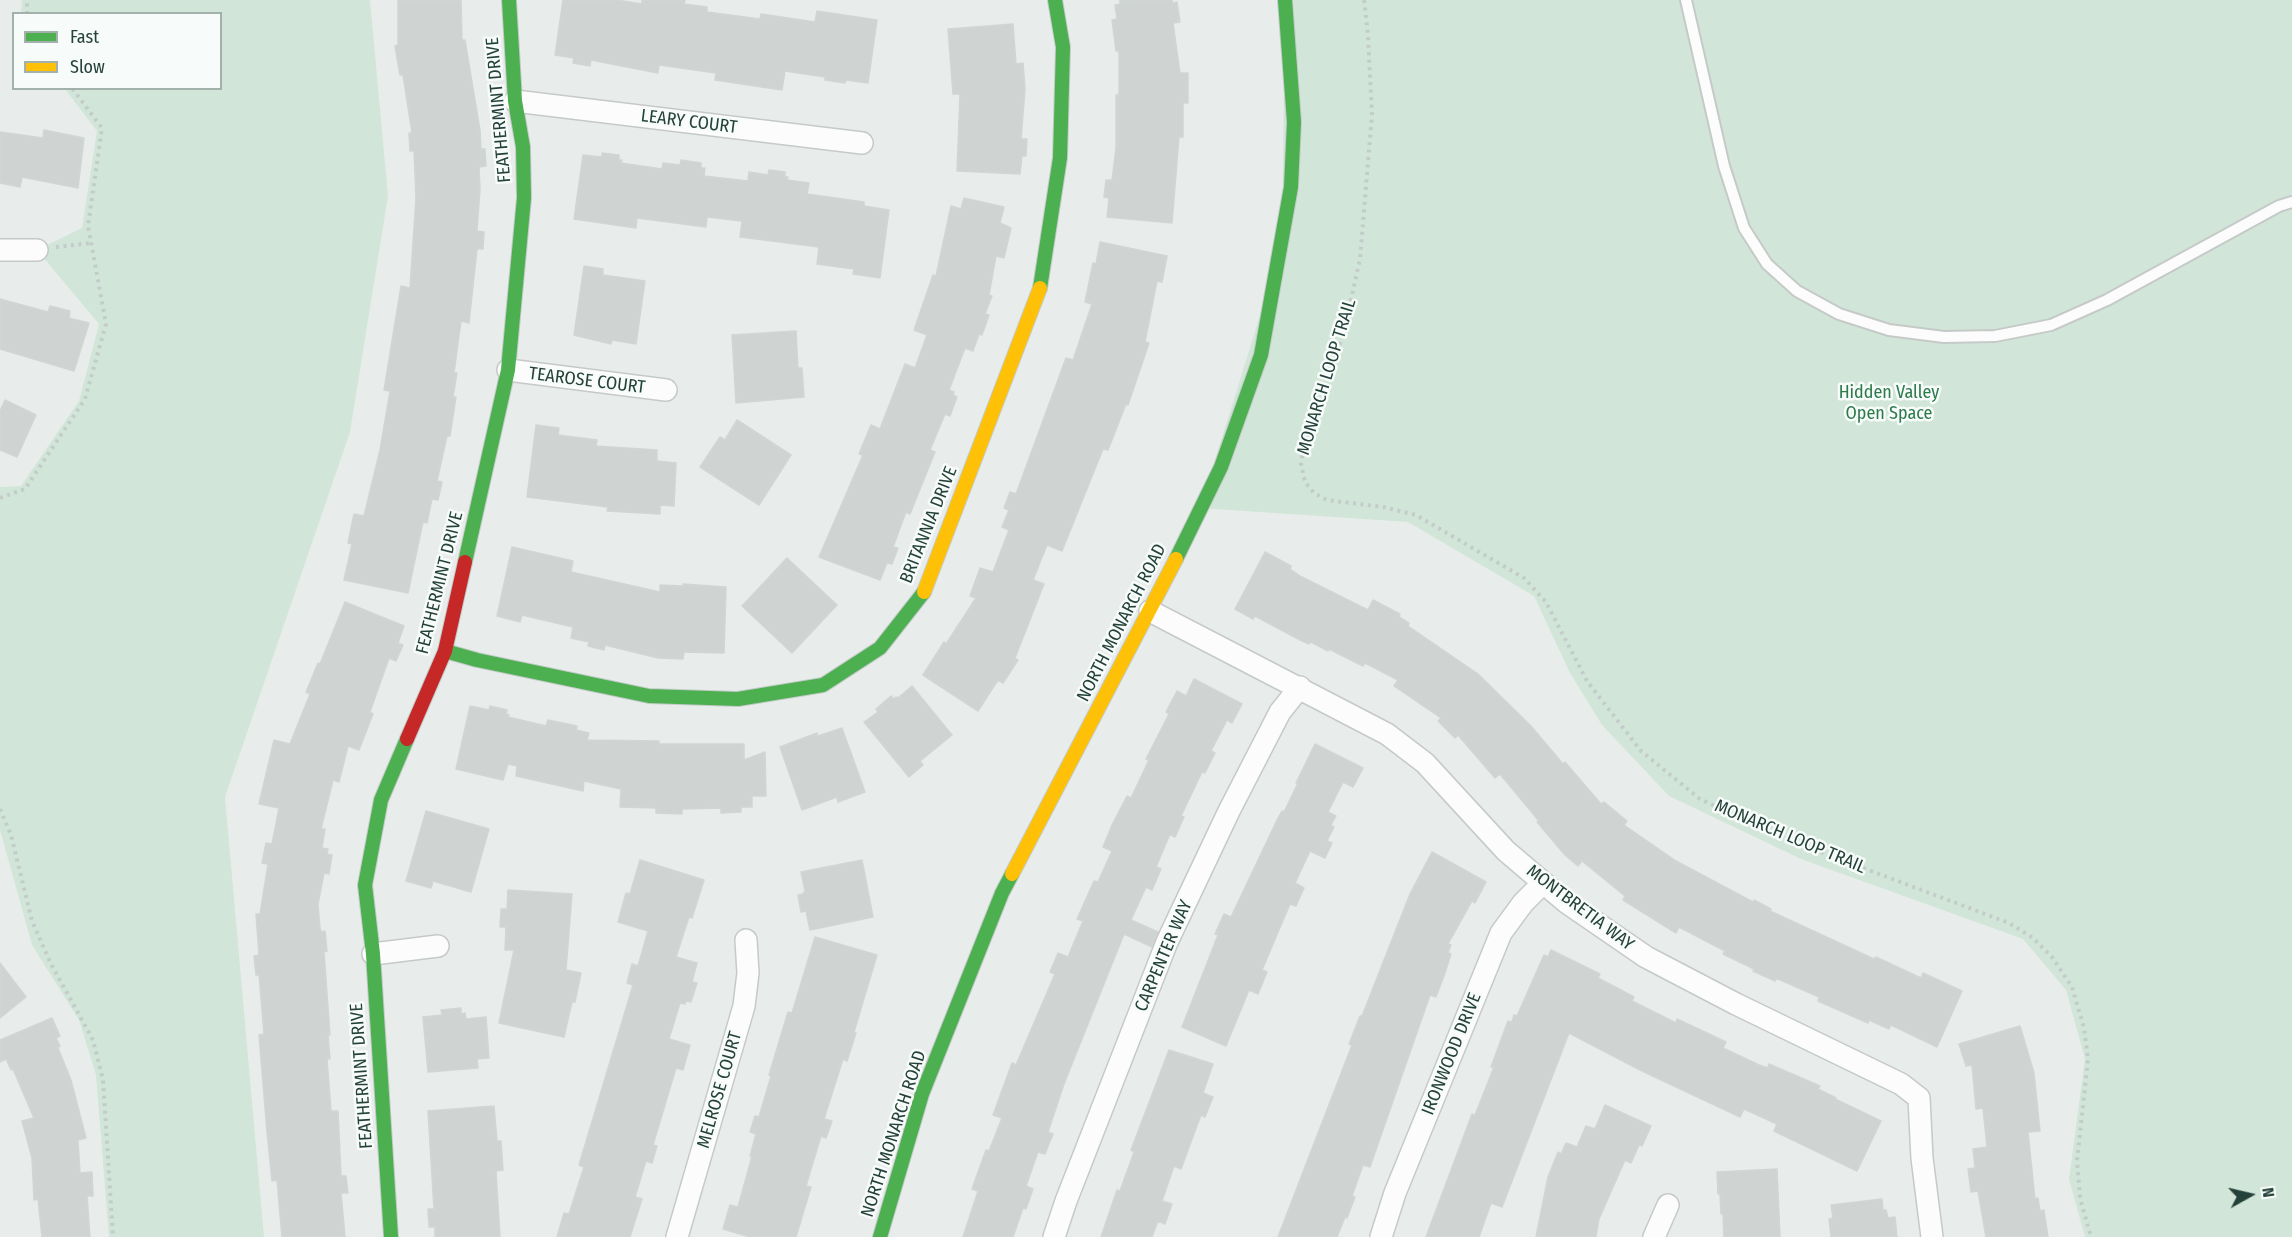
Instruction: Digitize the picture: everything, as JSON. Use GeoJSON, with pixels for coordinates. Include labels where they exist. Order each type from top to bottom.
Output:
{"type":"FeatureCollection","features":[{"type":"Feature","properties":{"kind":"street","name":"FEATHERMINT DRIVE"},"geometry":{"type":"LineString","coordinates":[[391,1237],[372,954],[365,885],[381,800],[445,651],[508,370],[524,198],[523,147],[515,100],[509,0]]}},
{"type":"Feature","properties":{"kind":"street","name":"BRITANNIA DRIVE"},"geometry":{"type":"LineString","coordinates":[[445,651],[477,660],[649,696],[738,699],[823,685],[880,648],[924,592],[1040,290],[1060,158],[1063,47],[1055,0]]}},
{"type":"Feature","properties":{"kind":"street","name":"NORTH MONARCH ROAD"},"geometry":{"type":"LineString","coordinates":[[880,1237],[922,1094],[1002,893],[1150,611],[1221,467],[1261,355],[1291,187],[1294,122],[1285,0]]}},
{"type":"Feature","properties":{"kind":"street","name":"LEARY COURT"},"geometry":{"type":"LineString","coordinates":[[515,100],[862,143]]}},
{"type":"Feature","properties":{"kind":"street"},"geometry":{"type":"LineString","coordinates":[[0,250],[37,250]]}},
{"type":"Feature","properties":{"kind":"street","name":"TEAROSE COURT"},"geometry":{"type":"LineString","coordinates":[[508,370],[666,390]]}},
{"type":"Feature","properties":{"kind":"street","name":"MONTBRETIA WAY"},"geometry":{"type":"LineString","coordinates":[[1150,611],[1387,734],[1425,763],[1506,851],[1543,883],[1566,902],[1646,957],[1736,1004],[1901,1083],[1919,1098],[1922,1158],[1932,1237]]}},
{"type":"Feature","properties":{"kind":"street","name":"CARPENTER WAY"},"geometry":{"type":"LineString","coordinates":[[1054,1237],[1167,942],[1229,811],[1280,712],[1300,687]]}},
{"type":"Feature","properties":{"kind":"street","name":"IRONWOOD DRIVE"},"geometry":{"type":"LineString","coordinates":[[1381,1237],[1395,1193],[1500,933],[1522,903],[1543,883]]}},
{"type":"Feature","properties":{"kind":"street","name":"MELROSE COURT"},"geometry":{"type":"LineString","coordinates":[[677,1237],[744,1006],[748,973],[746,940]]}},
{"type":"Feature","properties":{"kind":"street"},"geometry":{"type":"LineString","coordinates":[[372,954],[438,946]]}},
{"type":"Feature","properties":{"kind":"street"},"geometry":{"type":"LineString","coordinates":[[1654,1237],[1668,1205]]}},
{"type":"Feature","properties":{"kind":"lane"},"geometry":{"type":"LineString","coordinates":[[1686,0],[1724,166],[1744,228],[1767,264],[1797,291],[1839,314],[1889,330],[1944,338],[1995,336],[2051,325],[2107,300],[2279,206],[2292,202]]}},
{"type":"Feature","properties":{"kind":"path","name":"MONARCH LOOP TRAIL"},"geometry":{"type":"LineString","coordinates":[[1364,0],[1372,114],[1360,259],[1344,331],[1316,417],[1304,443],[1301,464],[1305,482],[1314,493],[1327,500],[1383,507],[1416,515],[1524,578],[1546,602],[1587,681],[1641,751],[1700,799],[1780,837],[2009,923],[2033,938],[2052,957],[2072,987],[2084,1028],[2088,1059],[2077,1161],[2080,1198],[2091,1237]]}},
{"type":"Feature","properties":{"kind":"path"},"geometry":{"type":"LineString","coordinates":[[0,498],[25,489],[85,399],[106,324],[88,226],[102,128],[74,90]]}},
{"type":"Feature","properties":{"kind":"path"},"geometry":{"type":"LineString","coordinates":[[37,250],[91,243]]}},
{"type":"Feature","properties":{"kind":"path"},"geometry":{"type":"LineString","coordinates":[[0,809],[11,835],[32,921],[51,964],[93,1040],[103,1080],[113,1237]]}},
{"type":"Feature","properties":{"kind":"green space"},"geometry":{"type":"Polygon","coordinates":[[[22,0],[370,0],[388,196],[350,432],[225,797],[264,1237],[109,1237],[96,1075],[79,1020],[32,945],[0,830],[0,487],[21,486],[79,401],[99,324],[37,250],[82,228],[97,131],[66,90],[222,90],[222,12],[21,12],[22,0]]]}},
{"type":"Feature","properties":{"kind":"green space","name":"Hidden Valley Open Space"},"geometry":{"type":"Polygon","coordinates":[[[1285,0],[2292,0],[2292,1237],[2085,1237],[2069,1179],[2085,1059],[2066,990],[2023,939],[1801,859],[1669,796],[1602,725],[1570,673],[1534,596],[1408,522],[1200,508],[1282,245],[1285,0]]]}},
{"type":"Feature","properties":{"kind":"building"},"geometry":{"type":"Polygon","coordinates":[[[398,0],[461,0],[462,40],[465,40],[481,149],[485,149],[486,166],[479,167],[477,231],[484,232],[483,249],[477,249],[469,323],[461,321],[454,373],[457,373],[453,397],[456,397],[450,436],[447,436],[437,481],[442,482],[438,500],[432,499],[427,523],[423,522],[408,593],[344,580],[352,544],[348,543],[354,514],[364,516],[380,450],[390,391],[384,390],[401,286],[410,288],[416,197],[414,151],[410,151],[409,133],[412,133],[403,75],[400,75],[395,46],[398,45],[398,0]]]}},
{"type":"Feature","properties":{"kind":"building"},"geometry":{"type":"Polygon","coordinates":[[[563,0],[617,0],[642,4],[642,0],[685,0],[684,4],[707,7],[707,12],[760,19],[761,14],[815,22],[817,11],[877,20],[868,83],[846,80],[845,83],[825,80],[825,77],[785,71],[782,90],[715,80],[716,73],[659,65],[658,73],[591,60],[590,66],[573,63],[574,58],[555,55],[563,0]]]}},
{"type":"Feature","properties":{"kind":"building"},"geometry":{"type":"Polygon","coordinates":[[[1120,0],[1172,0],[1172,3],[1177,2],[1180,22],[1173,23],[1180,73],[1188,73],[1188,103],[1183,103],[1183,137],[1179,137],[1172,223],[1107,217],[1109,198],[1104,197],[1106,180],[1112,180],[1116,148],[1116,95],[1119,95],[1119,51],[1116,51],[1112,20],[1117,19],[1115,5],[1120,4],[1120,0]]]}},
{"type":"Feature","properties":{"kind":"building"},"geometry":{"type":"Polygon","coordinates":[[[1013,24],[1016,64],[1023,63],[1025,89],[1021,139],[1027,139],[1026,156],[1022,156],[1020,174],[957,171],[960,94],[953,94],[948,29],[1013,24]]]}},
{"type":"Feature","properties":{"kind":"building"},"geometry":{"type":"Polygon","coordinates":[[[44,130],[84,138],[78,188],[22,177],[20,187],[0,183],[0,132],[43,138],[44,130]]]}},
{"type":"Feature","properties":{"kind":"building"},"geometry":{"type":"Polygon","coordinates":[[[602,153],[619,155],[621,163],[662,169],[663,163],[680,165],[681,160],[701,163],[701,168],[705,168],[704,176],[748,181],[749,172],[768,175],[769,170],[785,172],[787,180],[809,183],[807,194],[864,202],[864,206],[889,210],[880,278],[853,274],[854,269],[817,264],[819,247],[740,237],[742,221],[707,217],[706,227],[637,218],[636,228],[574,219],[583,155],[602,157],[602,153]]]}},
{"type":"Feature","properties":{"kind":"building"},"geometry":{"type":"Polygon","coordinates":[[[964,198],[1004,207],[1000,223],[1011,228],[1004,258],[996,256],[989,295],[992,296],[985,314],[989,315],[982,335],[979,334],[973,351],[965,348],[949,390],[957,397],[950,416],[945,414],[930,450],[935,452],[910,514],[906,512],[893,547],[898,548],[892,564],[887,563],[880,580],[819,557],[863,455],[859,454],[871,425],[880,429],[905,364],[915,368],[927,335],[914,330],[933,275],[936,276],[951,206],[961,209],[964,198]]]}},
{"type":"Feature","properties":{"kind":"building"},"geometry":{"type":"Polygon","coordinates":[[[1100,242],[1167,256],[1162,282],[1157,281],[1145,342],[1149,343],[1128,405],[1126,404],[1108,450],[1103,449],[1062,551],[1047,545],[1033,580],[1044,584],[1015,658],[1018,660],[1003,683],[998,680],[978,711],[923,675],[976,598],[970,596],[980,568],[993,572],[1009,530],[1002,527],[1009,510],[1004,508],[1010,492],[1016,494],[1066,358],[1073,360],[1092,304],[1085,302],[1100,242]]]}},
{"type":"Feature","properties":{"kind":"building"},"geometry":{"type":"Polygon","coordinates":[[[584,266],[603,269],[603,275],[645,281],[636,344],[612,340],[611,344],[574,335],[584,266]]]}},
{"type":"Feature","properties":{"kind":"building"},"geometry":{"type":"Polygon","coordinates":[[[0,299],[48,312],[50,306],[70,311],[69,318],[89,323],[74,371],[0,349],[0,299]]]}},
{"type":"Feature","properties":{"kind":"building"},"geometry":{"type":"Polygon","coordinates":[[[796,331],[798,368],[802,368],[804,397],[736,403],[732,335],[796,331]]]}},
{"type":"Feature","properties":{"kind":"building"},"geometry":{"type":"Polygon","coordinates":[[[5,400],[36,415],[17,457],[0,450],[0,411],[5,400]]]}},
{"type":"Feature","properties":{"kind":"building"},"geometry":{"type":"Polygon","coordinates":[[[737,420],[791,455],[759,505],[700,467],[720,437],[725,440],[737,420]]]}},
{"type":"Feature","properties":{"kind":"building"},"geometry":{"type":"Polygon","coordinates":[[[536,425],[559,428],[558,435],[597,440],[596,446],[657,450],[657,461],[676,463],[674,506],[660,505],[660,514],[607,511],[608,507],[527,497],[536,425]]]}},
{"type":"Feature","properties":{"kind":"building"},"geometry":{"type":"Polygon","coordinates":[[[512,547],[573,561],[571,572],[660,592],[660,585],[726,587],[724,653],[684,652],[683,659],[658,658],[605,645],[604,650],[588,646],[589,642],[571,638],[573,627],[522,615],[520,622],[497,616],[512,547]]]}},
{"type":"Feature","properties":{"kind":"building"},"geometry":{"type":"Polygon","coordinates":[[[1265,552],[1291,566],[1290,569],[1300,576],[1368,610],[1373,600],[1400,614],[1399,617],[1409,623],[1408,626],[1478,674],[1531,726],[1601,804],[1604,802],[1627,821],[1624,825],[1676,861],[1753,902],[1754,900],[1771,909],[1770,911],[1874,959],[1876,957],[1921,978],[1923,973],[1962,991],[1937,1047],[1891,1025],[1889,1029],[1869,1020],[1868,1023],[1818,1001],[1819,997],[1776,978],[1775,981],[1753,971],[1754,969],[1723,954],[1725,951],[1679,927],[1676,933],[1623,900],[1625,896],[1582,861],[1578,866],[1565,855],[1500,774],[1495,778],[1458,735],[1455,738],[1438,721],[1441,718],[1394,686],[1398,680],[1365,663],[1363,666],[1329,649],[1328,651],[1311,642],[1309,644],[1302,641],[1255,616],[1253,619],[1235,609],[1265,552]]]}},
{"type":"Feature","properties":{"kind":"building"},"geometry":{"type":"Polygon","coordinates":[[[787,558],[837,605],[792,653],[742,606],[787,558]]]}},
{"type":"Feature","properties":{"kind":"building"},"geometry":{"type":"Polygon","coordinates":[[[345,602],[404,626],[398,643],[403,645],[396,661],[389,658],[370,712],[373,714],[359,750],[348,746],[339,782],[333,780],[321,829],[325,829],[322,848],[328,849],[327,854],[332,855],[329,874],[324,873],[318,904],[320,929],[322,932],[325,931],[327,951],[324,952],[330,1035],[328,1035],[330,1059],[327,1059],[331,1111],[338,1111],[341,1176],[346,1176],[348,1193],[341,1193],[345,1237],[282,1237],[277,1180],[272,1181],[267,1132],[259,1035],[264,1034],[259,975],[256,975],[254,956],[259,955],[256,914],[260,914],[268,864],[262,863],[266,843],[272,844],[279,808],[259,804],[274,740],[290,744],[310,694],[306,692],[345,602]]]}},
{"type":"Feature","properties":{"kind":"building"},"geometry":{"type":"Polygon","coordinates":[[[1194,679],[1242,704],[1232,723],[1227,720],[1211,751],[1215,753],[1205,773],[1202,772],[1181,816],[1184,817],[1175,837],[1170,834],[1156,867],[1161,869],[1152,890],[1146,887],[1131,920],[1158,932],[1152,947],[1124,934],[1064,1084],[1048,1132],[1053,1134],[1045,1154],[1038,1152],[1026,1186],[1033,1189],[1026,1209],[1023,1208],[1013,1237],[963,1237],[978,1191],[972,1189],[986,1150],[989,1151],[1002,1118],[993,1115],[1012,1063],[1016,1065],[1055,974],[1050,972],[1058,953],[1068,957],[1083,921],[1077,919],[1094,881],[1098,882],[1112,851],[1103,847],[1112,825],[1127,796],[1131,798],[1149,760],[1146,759],[1169,714],[1166,712],[1177,691],[1186,696],[1194,679]]]}},
{"type":"Feature","properties":{"kind":"building"},"geometry":{"type":"Polygon","coordinates":[[[912,686],[952,735],[920,761],[923,765],[909,777],[864,722],[878,712],[876,709],[891,696],[894,699],[898,698],[912,686]]]}},
{"type":"Feature","properties":{"kind":"building"},"geometry":{"type":"Polygon","coordinates":[[[470,706],[489,710],[490,706],[507,710],[508,717],[546,726],[548,720],[577,726],[576,730],[589,733],[587,740],[659,741],[659,744],[744,744],[744,760],[765,752],[766,796],[752,796],[752,807],[741,807],[741,812],[721,813],[721,808],[682,809],[682,814],[656,813],[656,808],[620,807],[621,789],[584,781],[583,791],[516,776],[517,766],[508,764],[503,780],[456,769],[470,706]]]}},
{"type":"Feature","properties":{"kind":"building"},"geometry":{"type":"Polygon","coordinates":[[[842,728],[865,792],[838,802],[837,797],[802,810],[780,747],[817,733],[818,736],[842,728]]]}},
{"type":"Feature","properties":{"kind":"building"},"geometry":{"type":"Polygon","coordinates":[[[1315,744],[1363,768],[1353,787],[1343,782],[1328,812],[1336,816],[1331,825],[1334,827],[1327,841],[1332,843],[1325,858],[1310,851],[1295,883],[1304,888],[1296,906],[1290,904],[1262,970],[1267,972],[1258,994],[1249,990],[1226,1046],[1182,1027],[1224,914],[1231,917],[1278,818],[1282,811],[1284,812],[1315,744]]]}},
{"type":"Feature","properties":{"kind":"building"},"geometry":{"type":"Polygon","coordinates":[[[426,811],[489,829],[471,892],[433,881],[431,888],[406,881],[426,811]]]}},
{"type":"Feature","properties":{"kind":"building"},"geometry":{"type":"Polygon","coordinates":[[[1432,852],[1486,882],[1475,903],[1472,901],[1448,944],[1451,945],[1448,953],[1451,954],[1444,976],[1436,997],[1430,995],[1370,1167],[1363,1165],[1352,1196],[1355,1197],[1337,1237],[1278,1237],[1352,1045],[1349,1044],[1360,1016],[1362,1016],[1410,894],[1432,852]]]}},
{"type":"Feature","properties":{"kind":"building"},"geometry":{"type":"Polygon","coordinates":[[[640,860],[704,880],[676,957],[697,963],[692,982],[697,983],[691,1002],[680,1003],[669,1039],[690,1045],[683,1070],[676,1068],[653,1145],[657,1146],[652,1163],[646,1161],[635,1197],[642,1199],[630,1237],[557,1237],[564,1213],[569,1214],[584,1167],[579,1165],[633,985],[627,983],[632,964],[638,966],[648,931],[618,922],[626,893],[630,894],[640,860]]]}},
{"type":"Feature","properties":{"kind":"building"},"geometry":{"type":"Polygon","coordinates":[[[862,860],[873,917],[810,930],[806,911],[801,912],[798,895],[805,891],[801,872],[862,860]]]}},
{"type":"Feature","properties":{"kind":"building"},"geometry":{"type":"Polygon","coordinates":[[[508,890],[572,894],[566,970],[581,973],[564,1037],[499,1023],[514,950],[505,950],[506,927],[500,927],[501,909],[507,909],[508,890]]]}},
{"type":"Feature","properties":{"kind":"building"},"geometry":{"type":"Polygon","coordinates":[[[815,937],[877,955],[847,1061],[843,1059],[824,1119],[832,1121],[826,1138],[821,1136],[806,1186],[811,1187],[796,1237],[750,1237],[723,1229],[730,1205],[738,1207],[756,1134],[750,1132],[755,1116],[759,1117],[788,1012],[792,1013],[815,937]]]}},
{"type":"Feature","properties":{"kind":"building"},"geometry":{"type":"Polygon","coordinates":[[[1551,950],[1600,974],[1598,978],[1634,997],[1632,1001],[1676,1023],[1677,1019],[1726,1042],[1723,1048],[1759,1065],[1768,1068],[1769,1064],[1820,1086],[1818,1089],[1835,1099],[1881,1121],[1857,1171],[1774,1131],[1777,1124],[1744,1109],[1740,1117],[1640,1070],[1569,1033],[1502,1207],[1491,1203],[1479,1237],[1426,1237],[1472,1114],[1475,1115],[1494,1067],[1491,1067],[1508,1021],[1512,1022],[1514,1015],[1517,1016],[1544,955],[1548,957],[1551,950]]]}},
{"type":"Feature","properties":{"kind":"building"},"geometry":{"type":"Polygon","coordinates":[[[0,963],[26,997],[0,1018],[0,963]]]}},
{"type":"Feature","properties":{"kind":"building"},"geometry":{"type":"Polygon","coordinates":[[[461,1008],[461,1014],[465,1013],[466,1019],[486,1017],[489,1058],[477,1059],[478,1068],[428,1072],[423,1017],[442,1015],[441,1010],[461,1008]]]}},
{"type":"Feature","properties":{"kind":"building"},"geometry":{"type":"Polygon","coordinates":[[[52,1018],[60,1036],[56,1038],[60,1046],[58,1048],[71,1080],[86,1138],[78,1140],[80,1173],[92,1172],[93,1196],[87,1196],[90,1237],[42,1237],[38,1199],[34,1200],[32,1158],[22,1121],[34,1118],[13,1069],[11,1070],[6,1059],[0,1062],[0,1040],[52,1018]]]}},
{"type":"Feature","properties":{"kind":"building"},"geometry":{"type":"Polygon","coordinates":[[[2020,1026],[2034,1073],[2040,1131],[2028,1132],[2035,1199],[2038,1198],[2040,1211],[2044,1210],[2048,1237],[1986,1237],[1978,1191],[1971,1192],[1968,1169],[1975,1168],[1973,1149],[1987,1147],[1983,1108],[1976,1109],[1972,1065],[1966,1066],[1959,1044],[2020,1026]]]}},
{"type":"Feature","properties":{"kind":"building"},"geometry":{"type":"Polygon","coordinates":[[[1169,1050],[1213,1064],[1203,1093],[1213,1097],[1205,1117],[1201,1115],[1181,1169],[1174,1166],[1162,1201],[1172,1204],[1165,1224],[1158,1221],[1152,1237],[1101,1237],[1117,1190],[1120,1191],[1134,1152],[1131,1150],[1169,1050]]]}},
{"type":"Feature","properties":{"kind":"building"},"geometry":{"type":"Polygon","coordinates":[[[1605,1105],[1651,1126],[1631,1163],[1625,1160],[1599,1219],[1596,1237],[1536,1237],[1548,1177],[1558,1152],[1561,1154],[1566,1143],[1577,1147],[1586,1126],[1595,1129],[1605,1105]]]}},
{"type":"Feature","properties":{"kind":"building"},"geometry":{"type":"Polygon","coordinates":[[[494,1106],[497,1141],[501,1141],[503,1170],[496,1171],[500,1237],[435,1237],[435,1227],[429,1227],[428,1209],[434,1209],[428,1111],[494,1106]]]}},
{"type":"Feature","properties":{"kind":"building"},"geometry":{"type":"Polygon","coordinates":[[[1777,1169],[1780,1237],[1724,1237],[1717,1172],[1777,1169]]]}},
{"type":"Feature","properties":{"kind":"building"},"geometry":{"type":"Polygon","coordinates":[[[1882,1199],[1883,1210],[1886,1210],[1888,1218],[1895,1217],[1897,1237],[1831,1237],[1829,1219],[1833,1218],[1831,1205],[1882,1199]]]}},
{"type":"Feature","properties":{"kind":"traffic: fast"},"geometry":{"type":"LineString","coordinates":[[465,562],[508,370],[524,198],[523,147],[515,101],[509,0]]}},
{"type":"Feature","properties":{"kind":"traffic: fast"},"geometry":{"type":"LineString","coordinates":[[1040,288],[1060,158],[1063,47],[1055,0]]}},
{"type":"Feature","properties":{"kind":"traffic: fast"},"geometry":{"type":"LineString","coordinates":[[1176,559],[1221,467],[1261,355],[1291,187],[1294,122],[1285,0]]}},
{"type":"Feature","properties":{"kind":"traffic: fast"},"geometry":{"type":"LineString","coordinates":[[445,651],[477,660],[649,696],[738,699],[823,685],[880,648],[924,592]]}},
{"type":"Feature","properties":{"kind":"traffic: fast"},"geometry":{"type":"LineString","coordinates":[[391,1237],[373,954],[365,885],[381,800],[407,739]]}},
{"type":"Feature","properties":{"kind":"traffic: fast"},"geometry":{"type":"LineString","coordinates":[[880,1237],[922,1094],[1002,893],[1012,874]]}},
{"type":"Feature","properties":{"kind":"traffic: slow"},"geometry":{"type":"LineString","coordinates":[[924,592],[1040,288]]}},
{"type":"Feature","properties":{"kind":"traffic: slow"},"geometry":{"type":"LineString","coordinates":[[1012,874],[1176,559]]}},
{"type":"Feature","properties":{"kind":"traffic: jam"},"geometry":{"type":"LineString","coordinates":[[407,739],[445,651],[465,562]]}}]}
